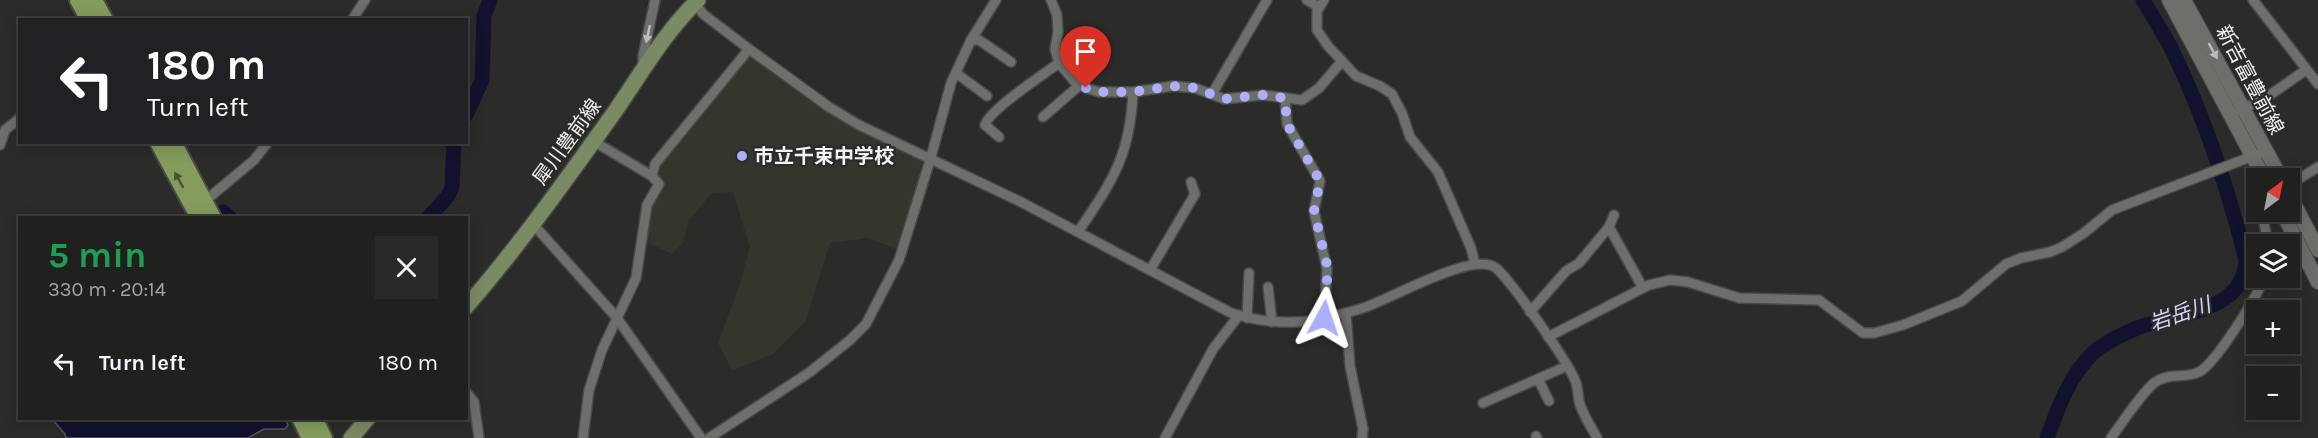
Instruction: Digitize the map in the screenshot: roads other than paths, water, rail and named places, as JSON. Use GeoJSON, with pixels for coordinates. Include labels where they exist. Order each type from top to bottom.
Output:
{"type":"FeatureCollection","features":[{"type":"Feature","properties":{"kind":"highway"},"geometry":{"type":"LineString","coordinates":[[78,0],[88,18]]}},
{"type":"Feature","properties":{"kind":"highway"},"geometry":{"type":"LineString","coordinates":[[94,0],[104,18]]}},
{"type":"Feature","properties":{"kind":"highway"},"geometry":{"type":"LineString","coordinates":[[159,144],[198,216]]}},
{"type":"Feature","properties":{"kind":"highway"},"geometry":{"type":"LineString","coordinates":[[174,144],[212,216]]}},
{"type":"Feature","properties":{"kind":"highway"},"geometry":{"type":"LineString","coordinates":[[301,420],[310,438]]}},
{"type":"Feature","properties":{"kind":"highway"},"geometry":{"type":"LineString","coordinates":[[315,420],[324,438]]}},
{"type":"Feature","properties":{"kind":"main road","name":"新吉富豊前線"},"geometry":{"type":"LineString","coordinates":[[2169,0],[2231,116],[2272,168]]}},
{"type":"Feature","properties":{"kind":"main road","name":"新吉富豊前線"},"geometry":{"type":"LineString","coordinates":[[2184,0],[2244,108],[2260,154],[2262,168]]}},
{"type":"Feature","properties":{"kind":"main road","name":"犀川豊前線"},"geometry":{"type":"LineString","coordinates":[[468,305],[533,224],[665,38],[695,1]]}},
{"type":"Feature","properties":{"kind":"main road"},"geometry":{"type":"LineString","coordinates":[[2300,215],[2318,250]]}},
{"type":"Feature","properties":{"kind":"main road"},"geometry":{"type":"LineString","coordinates":[[2287,222],[2318,282]]}},
{"type":"Feature","properties":{"kind":"main road"},"geometry":{"type":"LineString","coordinates":[[351,438],[366,420]]}},
{"type":"Feature","properties":{"kind":"street"},"geometry":{"type":"LineString","coordinates":[[353,18],[365,0]]}},
{"type":"Feature","properties":{"kind":"street"},"geometry":{"type":"LineString","coordinates":[[643,69],[643,56],[655,0]]}},
{"type":"Feature","properties":{"kind":"street"},"geometry":{"type":"LineString","coordinates":[[709,438],[810,372],[860,332],[873,313],[899,260],[956,73],[971,40],[996,0]]}},
{"type":"Feature","properties":{"kind":"street"},"geometry":{"type":"LineString","coordinates":[[1051,0],[1057,15],[1058,32],[1055,49],[1059,63],[1071,77],[1099,92],[1133,92],[1173,86],[1195,88],[1224,99],[1263,95],[1302,100],[1310,96],[1342,61]]}},
{"type":"Feature","properties":{"kind":"street"},"geometry":{"type":"LineString","coordinates":[[1212,94],[1267,0]]}},
{"type":"Feature","properties":{"kind":"street"},"geometry":{"type":"LineString","coordinates":[[1307,0],[1322,4],[1317,11],[1317,30],[1328,46],[1356,76],[1392,94],[1402,113],[1410,137],[1438,172],[1461,231],[1471,248],[1475,264]]}},
{"type":"Feature","properties":{"kind":"street"},"geometry":{"type":"LineString","coordinates":[[2253,0],[2318,84]]}},
{"type":"Feature","properties":{"kind":"street"},"geometry":{"type":"LineString","coordinates":[[695,1],[703,14],[829,107],[849,119],[931,157],[1243,317],[1287,323],[1324,318],[1362,309],[1461,266],[1482,262],[1494,267],[1507,280],[1548,337],[1576,382],[1579,403],[1595,435],[1584,438]]}},
{"type":"Feature","properties":{"kind":"street"},"geometry":{"type":"LineString","coordinates":[[971,40],[979,40],[1011,62]]}},
{"type":"Feature","properties":{"kind":"street"},"geometry":{"type":"LineString","coordinates":[[652,176],[656,164],[749,49]]}},
{"type":"Feature","properties":{"kind":"street"},"geometry":{"type":"LineString","coordinates":[[999,137],[985,125],[987,120],[1004,103],[1059,63]]}},
{"type":"Feature","properties":{"kind":"street"},"geometry":{"type":"LineString","coordinates":[[2231,116],[2264,99],[2306,70]]}},
{"type":"Feature","properties":{"kind":"street"},"geometry":{"type":"LineString","coordinates":[[956,73],[987,96]]}},
{"type":"Feature","properties":{"kind":"street"},"geometry":{"type":"LineString","coordinates":[[1043,117],[1081,84]]}},
{"type":"Feature","properties":{"kind":"street"},"geometry":{"type":"LineString","coordinates":[[1078,232],[1108,188],[1121,160],[1129,131],[1133,92]]}},
{"type":"Feature","properties":{"kind":"street"},"geometry":{"type":"LineString","coordinates":[[1285,98],[1287,124],[1320,181],[1314,211],[1328,269],[1324,318]]}},
{"type":"Feature","properties":{"kind":"street"},"geometry":{"type":"LineString","coordinates":[[0,124],[16,121]]}},
{"type":"Feature","properties":{"kind":"street"},"geometry":{"type":"LineString","coordinates":[[0,145],[5,130],[16,121]]}},
{"type":"Feature","properties":{"kind":"street"},"geometry":{"type":"LineString","coordinates":[[583,438],[589,390],[602,350],[636,278],[647,205],[659,184],[652,176],[593,141]]}},
{"type":"Feature","properties":{"kind":"street"},"geometry":{"type":"LineString","coordinates":[[205,201],[254,160],[266,144]]}},
{"type":"Feature","properties":{"kind":"street"},"geometry":{"type":"LineString","coordinates":[[1548,337],[1643,288],[1670,280],[1688,282],[1739,298],[1819,300],[1863,333],[1874,333],[1903,325],[1962,301],[2006,264],[2062,247],[2092,228],[2112,210],[2260,154]]}},
{"type":"Feature","properties":{"kind":"street"},"geometry":{"type":"LineString","coordinates":[[2300,178],[2318,167]]}},
{"type":"Feature","properties":{"kind":"street"},"geometry":{"type":"LineString","coordinates":[[1150,270],[1195,194],[1191,182]]}},
{"type":"Feature","properties":{"kind":"street"},"geometry":{"type":"LineString","coordinates":[[1530,312],[1566,271],[1579,263],[1609,227],[1614,215]]}},
{"type":"Feature","properties":{"kind":"street"},"geometry":{"type":"LineString","coordinates":[[533,224],[617,318],[701,438]]}},
{"type":"Feature","properties":{"kind":"street"},"geometry":{"type":"LineString","coordinates":[[1609,227],[1643,288]]}},
{"type":"Feature","properties":{"kind":"street"},"geometry":{"type":"LineString","coordinates":[[1165,438],[1213,349],[1243,317],[1249,273]]}},
{"type":"Feature","properties":{"kind":"street"},"geometry":{"type":"LineString","coordinates":[[1268,288],[1272,322]]}},
{"type":"Feature","properties":{"kind":"street"},"geometry":{"type":"LineString","coordinates":[[2111,438],[2154,383],[2167,376],[2198,372],[2208,363],[2243,317],[2259,288]]}},
{"type":"Feature","properties":{"kind":"street"},"geometry":{"type":"LineString","coordinates":[[1346,313],[1350,366],[1363,429],[1362,438]]}},
{"type":"Feature","properties":{"kind":"street"},"geometry":{"type":"LineString","coordinates":[[1484,403],[1567,366]]}},
{"type":"Feature","properties":{"kind":"street"},"geometry":{"type":"LineString","coordinates":[[1538,379],[1549,401]]}},
{"type":"Feature","properties":{"kind":"street"},"geometry":{"type":"LineString","coordinates":[[468,394],[474,402],[479,438]]}},
{"type":"Feature","properties":{"kind":"waterway"},"geometry":{"type":"LineString","coordinates":[[468,111],[482,80],[484,16],[490,0]]}},
{"type":"Feature","properties":{"kind":"waterway","name":"岩岳川"},"geometry":{"type":"LineString","coordinates":[[2047,438],[2071,382],[2097,349],[2137,328],[2205,309],[2234,291],[2243,278],[2246,260],[2215,154],[2173,52],[2143,0]]}},
{"type":"Feature","properties":{"kind":"waterway"},"geometry":{"type":"LineString","coordinates":[[430,216],[448,196],[452,187],[454,144]]}},
{"type":"Feature","properties":{"kind":"waterway"},"geometry":{"type":"LineString","coordinates":[[220,213],[223,212],[228,216]]}},
{"type":"Feature","properties":{"kind":"place","name":"市立千束中学校"},"geometry":{"type":"Point","coordinates":[742,156]}}]}
